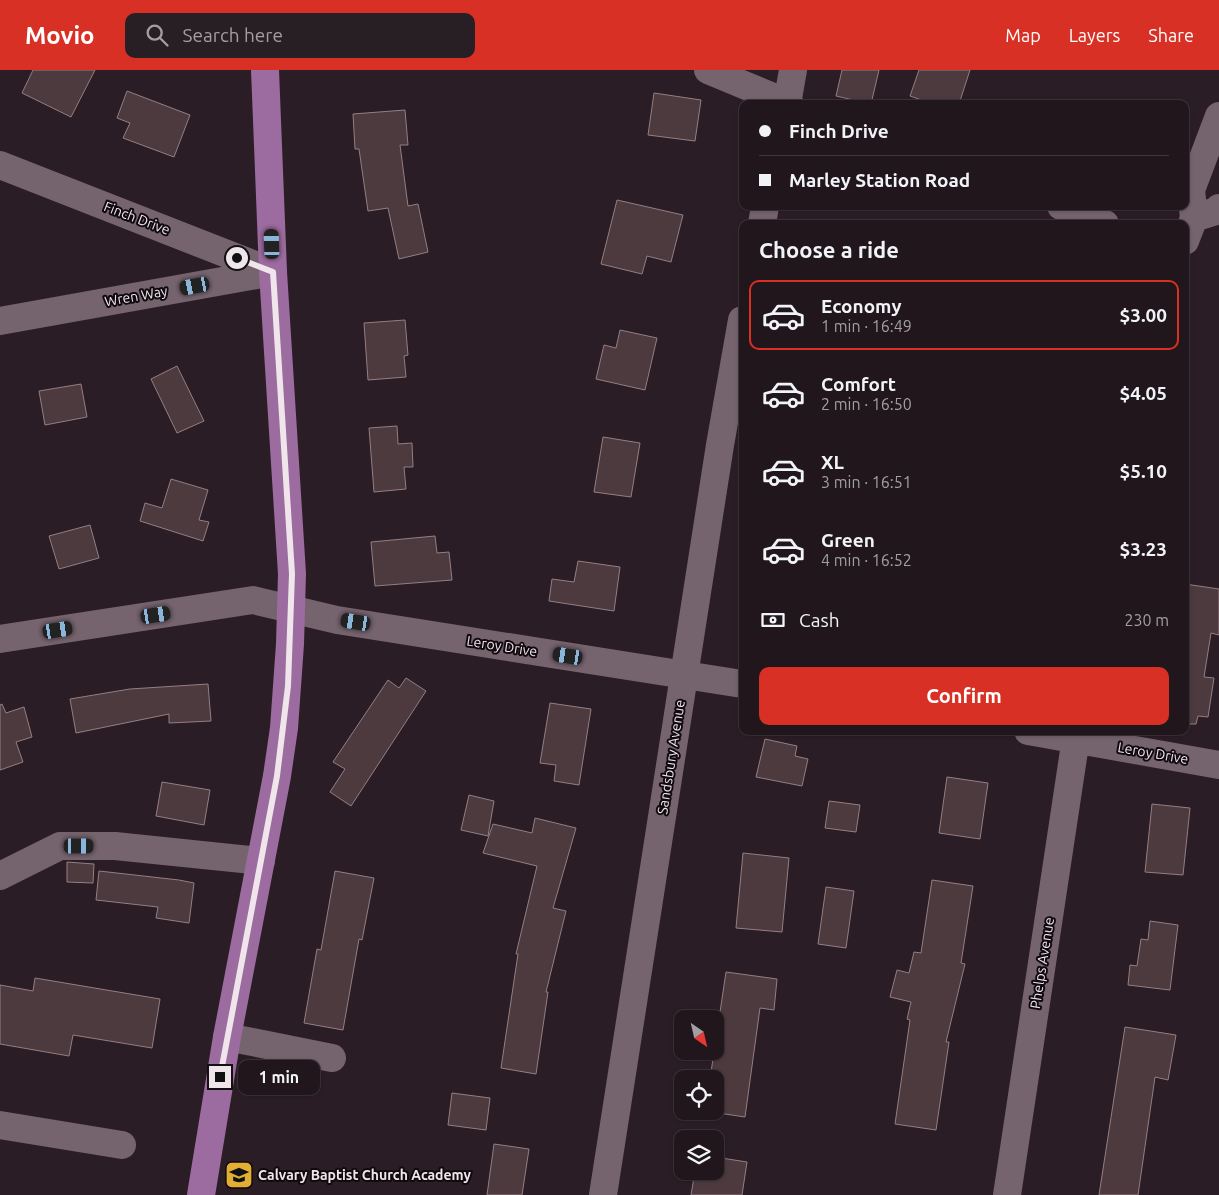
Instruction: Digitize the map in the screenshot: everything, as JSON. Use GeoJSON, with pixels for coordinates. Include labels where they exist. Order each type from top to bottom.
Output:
{"type":"FeatureCollection","features":[{"type":"Feature","properties":{"kind":"main road"},"geometry":{"type":"LineString","coordinates":[[201,1195],[227,1037],[261,861],[284,728],[292,609],[291,548],[273,272],[265,70]]}},
{"type":"Feature","properties":{"kind":"street"},"geometry":{"type":"LineString","coordinates":[[708,70],[781,100]]}},
{"type":"Feature","properties":{"kind":"street"},"geometry":{"type":"LineString","coordinates":[[788,100],[793,70]]}},
{"type":"Feature","properties":{"kind":"street"},"geometry":{"type":"LineString","coordinates":[[1190,230],[1191,190],[1219,116]]}},
{"type":"Feature","properties":{"kind":"street","name":"Finch Drive"},"geometry":{"type":"LineString","coordinates":[[0,165],[273,272]]}},
{"type":"Feature","properties":{"kind":"street"},"geometry":{"type":"LineString","coordinates":[[1190,230],[1219,208]]}},
{"type":"Feature","properties":{"kind":"street"},"geometry":{"type":"LineString","coordinates":[[1071,210],[1095,220]]}},
{"type":"Feature","properties":{"kind":"street","name":"Wren Way"},"geometry":{"type":"LineString","coordinates":[[0,321],[273,272]]}},
{"type":"Feature","properties":{"kind":"street","name":"Sandsbury Avenue"},"geometry":{"type":"LineString","coordinates":[[603,1195],[720,445],[739,337]]}},
{"type":"Feature","properties":{"kind":"street","name":"Leroy Drive"},"geometry":{"type":"LineString","coordinates":[[0,639],[253,600],[337,620],[739,683]]}},
{"type":"Feature","properties":{"kind":"street","name":"Leroy Drive"},"geometry":{"type":"LineString","coordinates":[[1076,735],[1219,765]]}},
{"type":"Feature","properties":{"kind":"street","name":"Phelps Avenue"},"geometry":{"type":"LineString","coordinates":[[1007,1195],[1076,735]]}},
{"type":"Feature","properties":{"kind":"street"},"geometry":{"type":"LineString","coordinates":[[0,876],[60,846],[115,846],[261,861]]}},
{"type":"Feature","properties":{"kind":"street"},"geometry":{"type":"LineString","coordinates":[[227,1037],[332,1058]]}},
{"type":"Feature","properties":{"kind":"street"},"geometry":{"type":"LineString","coordinates":[[0,1125],[122,1145]]}},
{"type":"Feature","properties":{"kind":"building"},"geometry":{"type":"Polygon","coordinates":[[[33,70],[95,70],[71,117],[22,93],[33,70]]]}},
{"type":"Feature","properties":{"kind":"building"},"geometry":{"type":"Polygon","coordinates":[[[842,70],[879,70],[872,100],[854,100],[836,96],[842,70]]]}},
{"type":"Feature","properties":{"kind":"building"},"geometry":{"type":"Polygon","coordinates":[[[919,70],[970,70],[960,100],[922,100],[910,96],[919,70]]]}},
{"type":"Feature","properties":{"kind":"building"},"geometry":{"type":"Polygon","coordinates":[[[127,91],[190,115],[174,157],[123,138],[130,123],[117,118],[127,91]]]}},
{"type":"Feature","properties":{"kind":"building"},"geometry":{"type":"Polygon","coordinates":[[[654,93],[701,100],[695,141],[648,135],[654,93]]]}},
{"type":"Feature","properties":{"kind":"building"},"geometry":{"type":"Polygon","coordinates":[[[405,110],[408,145],[400,145],[408,206],[418,204],[428,252],[399,259],[388,208],[368,211],[359,149],[355,149],[353,114],[405,110]]]}},
{"type":"Feature","properties":{"kind":"building"},"geometry":{"type":"Polygon","coordinates":[[[617,200],[683,215],[671,262],[647,256],[642,274],[601,264],[617,200]]]}},
{"type":"Feature","properties":{"kind":"building"},"geometry":{"type":"Polygon","coordinates":[[[405,320],[408,355],[404,356],[406,377],[368,380],[364,323],[405,320]]]}},
{"type":"Feature","properties":{"kind":"building"},"geometry":{"type":"Polygon","coordinates":[[[620,330],[657,338],[645,390],[596,379],[604,345],[616,348],[620,330]]]}},
{"type":"Feature","properties":{"kind":"building"},"geometry":{"type":"Polygon","coordinates":[[[177,366],[204,421],[177,433],[151,379],[177,366]]]}},
{"type":"Feature","properties":{"kind":"building"},"geometry":{"type":"Polygon","coordinates":[[[81,384],[87,417],[45,425],[39,391],[81,384]]]}},
{"type":"Feature","properties":{"kind":"building"},"geometry":{"type":"Polygon","coordinates":[[[397,426],[398,444],[412,443],[413,467],[404,467],[406,489],[374,492],[369,428],[397,426]]]}},
{"type":"Feature","properties":{"kind":"building"},"geometry":{"type":"Polygon","coordinates":[[[603,437],[640,443],[631,497],[594,492],[603,437]]]}},
{"type":"Feature","properties":{"kind":"building"},"geometry":{"type":"Polygon","coordinates":[[[171,479],[208,490],[199,520],[209,522],[203,541],[140,521],[145,503],[162,508],[171,479]]]}},
{"type":"Feature","properties":{"kind":"building"},"geometry":{"type":"Polygon","coordinates":[[[90,525],[99,558],[59,569],[49,536],[90,525]]]}},
{"type":"Feature","properties":{"kind":"building"},"geometry":{"type":"Polygon","coordinates":[[[435,536],[437,553],[449,552],[452,580],[375,586],[371,542],[435,536]]]}},
{"type":"Feature","properties":{"kind":"building"},"geometry":{"type":"Polygon","coordinates":[[[578,561],[620,567],[614,611],[549,601],[552,579],[574,582],[578,561]]]}},
{"type":"Feature","properties":{"kind":"building"},"geometry":{"type":"Polygon","coordinates":[[[1189,585],[1219,589],[1219,635],[1211,633],[1204,677],[1214,678],[1208,717],[1198,716],[1196,724],[1189,724],[1189,585]]]}},
{"type":"Feature","properties":{"kind":"building"},"geometry":{"type":"Polygon","coordinates":[[[406,678],[426,691],[351,806],[330,792],[345,769],[333,762],[388,680],[399,688],[406,678]]]}},
{"type":"Feature","properties":{"kind":"building"},"geometry":{"type":"Polygon","coordinates":[[[208,684],[211,721],[169,723],[169,714],[76,733],[70,699],[130,689],[208,684]]]}},
{"type":"Feature","properties":{"kind":"building"},"geometry":{"type":"Polygon","coordinates":[[[550,703],[591,709],[579,785],[554,781],[556,765],[540,763],[550,703]]]}},
{"type":"Feature","properties":{"kind":"building"},"geometry":{"type":"Polygon","coordinates":[[[2,704],[6,713],[24,707],[32,737],[16,742],[23,762],[0,770],[0,705],[2,704]]]}},
{"type":"Feature","properties":{"kind":"building"},"geometry":{"type":"Polygon","coordinates":[[[765,739],[797,746],[795,756],[808,759],[802,786],[756,777],[765,739]]]}},
{"type":"Feature","properties":{"kind":"building"},"geometry":{"type":"Polygon","coordinates":[[[947,777],[988,783],[980,839],[939,833],[947,777]]]}},
{"type":"Feature","properties":{"kind":"building"},"geometry":{"type":"Polygon","coordinates":[[[162,782],[210,790],[204,825],[156,816],[162,782]]]}},
{"type":"Feature","properties":{"kind":"building"},"geometry":{"type":"Polygon","coordinates":[[[469,795],[494,801],[488,836],[461,830],[469,795]]]}},
{"type":"Feature","properties":{"kind":"building"},"geometry":{"type":"Polygon","coordinates":[[[829,801],[860,805],[856,832],[825,828],[829,801]]]}},
{"type":"Feature","properties":{"kind":"building"},"geometry":{"type":"Polygon","coordinates":[[[1152,804],[1190,808],[1183,875],[1145,872],[1152,804]]]}},
{"type":"Feature","properties":{"kind":"building"},"geometry":{"type":"Polygon","coordinates":[[[535,818],[576,828],[553,908],[566,911],[546,992],[548,992],[536,1074],[501,1068],[518,954],[516,954],[537,866],[483,853],[493,824],[532,833],[535,818]]]}},
{"type":"Feature","properties":{"kind":"building"},"geometry":{"type":"Polygon","coordinates":[[[743,853],[789,858],[782,932],[736,928],[743,853]]]}},
{"type":"Feature","properties":{"kind":"building"},"geometry":{"type":"Polygon","coordinates":[[[67,862],[94,864],[93,883],[67,882],[67,862]]]}},
{"type":"Feature","properties":{"kind":"building"},"geometry":{"type":"Polygon","coordinates":[[[99,871],[194,883],[189,923],[156,918],[158,907],[96,900],[99,871]]]}},
{"type":"Feature","properties":{"kind":"building"},"geometry":{"type":"Polygon","coordinates":[[[335,871],[374,878],[362,940],[359,939],[343,1030],[304,1023],[317,949],[321,950],[335,871]]]}},
{"type":"Feature","properties":{"kind":"building"},"geometry":{"type":"Polygon","coordinates":[[[932,880],[973,886],[961,963],[965,964],[946,1042],[949,1042],[936,1130],[895,1124],[910,1020],[907,1019],[911,1002],[890,997],[897,970],[909,973],[914,952],[921,953],[932,880]]]}},
{"type":"Feature","properties":{"kind":"building"},"geometry":{"type":"Polygon","coordinates":[[[826,887],[854,891],[846,948],[818,944],[826,887]]]}},
{"type":"Feature","properties":{"kind":"building"},"geometry":{"type":"Polygon","coordinates":[[[1150,921],[1178,925],[1170,990],[1128,985],[1130,965],[1137,966],[1141,939],[1148,940],[1150,921]]]}},
{"type":"Feature","properties":{"kind":"building"},"geometry":{"type":"Polygon","coordinates":[[[726,972],[777,979],[774,1010],[760,1008],[745,1117],[724,1114],[724,1070],[711,1070],[713,1060],[724,1060],[724,1010],[720,1010],[726,972]]]}},
{"type":"Feature","properties":{"kind":"building"},"geometry":{"type":"Polygon","coordinates":[[[35,978],[160,999],[152,1048],[73,1035],[69,1056],[0,1044],[0,985],[33,991],[35,978]]]}},
{"type":"Feature","properties":{"kind":"building"},"geometry":{"type":"Polygon","coordinates":[[[1125,1027],[1176,1035],[1168,1080],[1155,1077],[1138,1195],[1099,1195],[1125,1027]]]}},
{"type":"Feature","properties":{"kind":"building"},"geometry":{"type":"Polygon","coordinates":[[[452,1093],[490,1098],[486,1130],[448,1125],[452,1093]]]}},
{"type":"Feature","properties":{"kind":"building"},"geometry":{"type":"Polygon","coordinates":[[[494,1144],[529,1149],[522,1195],[487,1195],[494,1144]]]}},
{"type":"Feature","properties":{"kind":"building"},"geometry":{"type":"Polygon","coordinates":[[[724,1158],[747,1162],[742,1195],[691,1195],[694,1180],[724,1180],[724,1158]]]}},
{"type":"Feature","properties":{"kind":"place","name":"Calvary Baptist Church Academy"},"geometry":{"type":"Point","coordinates":[239,1175]}},
{"type":"Feature","properties":{"kind":"route"},"geometry":{"type":"LineString","coordinates":[[220,1077],[277,776],[288,686],[292,609],[292,574],[273,272],[237,258]]}}]}
